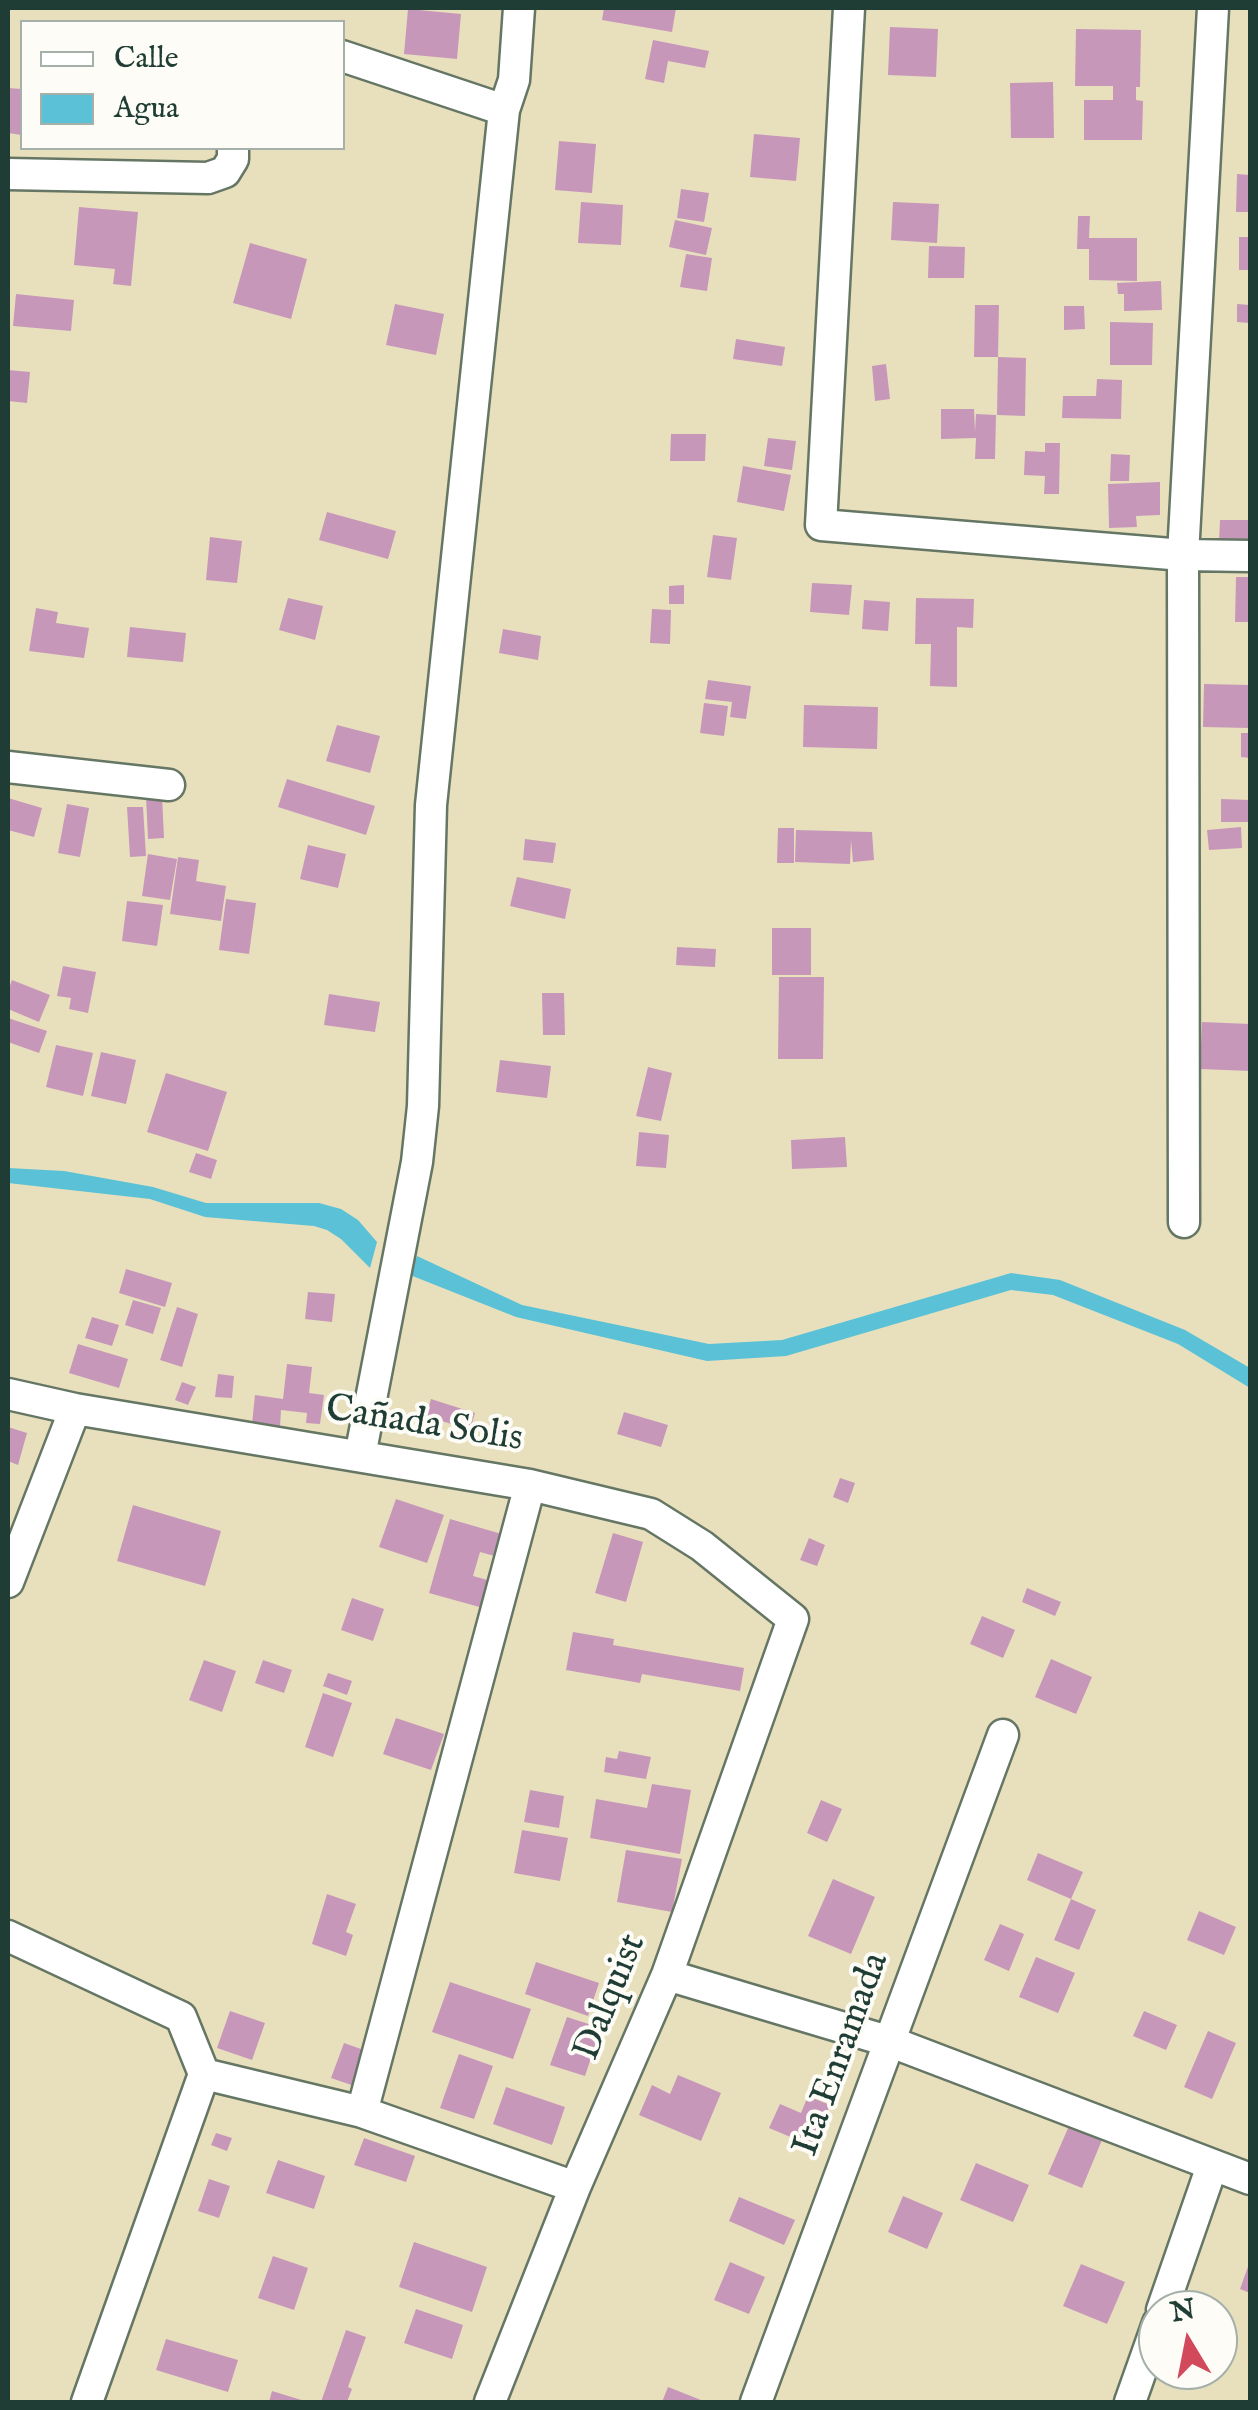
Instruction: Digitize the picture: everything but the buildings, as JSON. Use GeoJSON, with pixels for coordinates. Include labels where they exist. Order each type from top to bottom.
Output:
{"type":"FeatureCollection","features":[{"type":"Feature","properties":{"kind":"street"},"geometry":{"type":"LineString","coordinates":[[360,1456],[418,1162],[431,805],[504,110],[514,80],[518,8]]}},
{"type":"Feature","properties":{"kind":"street"},"geometry":{"type":"LineString","coordinates":[[849,8],[821,526],[1182,555],[1250,556]]}},
{"type":"Feature","properties":{"kind":"street"},"geometry":{"type":"LineString","coordinates":[[1184,1222],[1182,555],[1213,8]]}},
{"type":"Feature","properties":{"kind":"street"},"geometry":{"type":"LineString","coordinates":[[345,57],[504,110]]}},
{"type":"Feature","properties":{"kind":"street"},"geometry":{"type":"LineString","coordinates":[[8,174],[208,178],[225,172],[233,159],[233,150]]}},
{"type":"Feature","properties":{"kind":"street"},"geometry":{"type":"LineString","coordinates":[[8,767],[169,785]]}},
{"type":"Feature","properties":{"kind":"street","name":"Cañada Solis"},"geometry":{"type":"LineString","coordinates":[[8,1394],[75,1409],[530,1484],[651,1514],[702,1546],[793,1619]]}},
{"type":"Feature","properties":{"kind":"street"},"geometry":{"type":"LineString","coordinates":[[8,1582],[75,1409]]}},
{"type":"Feature","properties":{"kind":"street"},"geometry":{"type":"LineString","coordinates":[[362,2112],[530,1484]]}},
{"type":"Feature","properties":{"kind":"street","name":"Dalquist"},"geometry":{"type":"LineString","coordinates":[[490,2402],[575,2187],[667,1976],[793,1619]]}},
{"type":"Feature","properties":{"kind":"street","name":"Ita Enramada"},"geometry":{"type":"LineString","coordinates":[[756,2402],[1003,1735]]}},
{"type":"Feature","properties":{"kind":"street"},"geometry":{"type":"LineString","coordinates":[[8,1936],[182,2017],[204,2074],[87,2402]]}},
{"type":"Feature","properties":{"kind":"street"},"geometry":{"type":"LineString","coordinates":[[667,1976],[891,2042],[1250,2179]]}},
{"type":"Feature","properties":{"kind":"street"},"geometry":{"type":"LineString","coordinates":[[204,2074],[362,2112],[575,2187]]}},
{"type":"Feature","properties":{"kind":"street"},"geometry":{"type":"LineString","coordinates":[[1169,2290],[1212,2166]]}},
{"type":"Feature","properties":{"kind":"water"},"geometry":{"type":"Polygon","coordinates":[[[8,1168],[64,1171],[153,1187],[206,1203],[319,1203],[341,1209],[358,1220],[377,1242],[370,1268],[341,1239],[314,1226],[205,1217],[150,1199],[8,1183],[8,1168]]]}},
{"type":"Feature","properties":{"kind":"water"},"geometry":{"type":"Polygon","coordinates":[[[417,1256],[522,1305],[709,1344],[782,1340],[1011,1273],[1060,1280],[1185,1330],[1250,1368],[1250,1388],[1178,1344],[1053,1295],[1011,1290],[786,1356],[707,1361],[516,1317],[410,1275],[417,1256]]]}}]}
